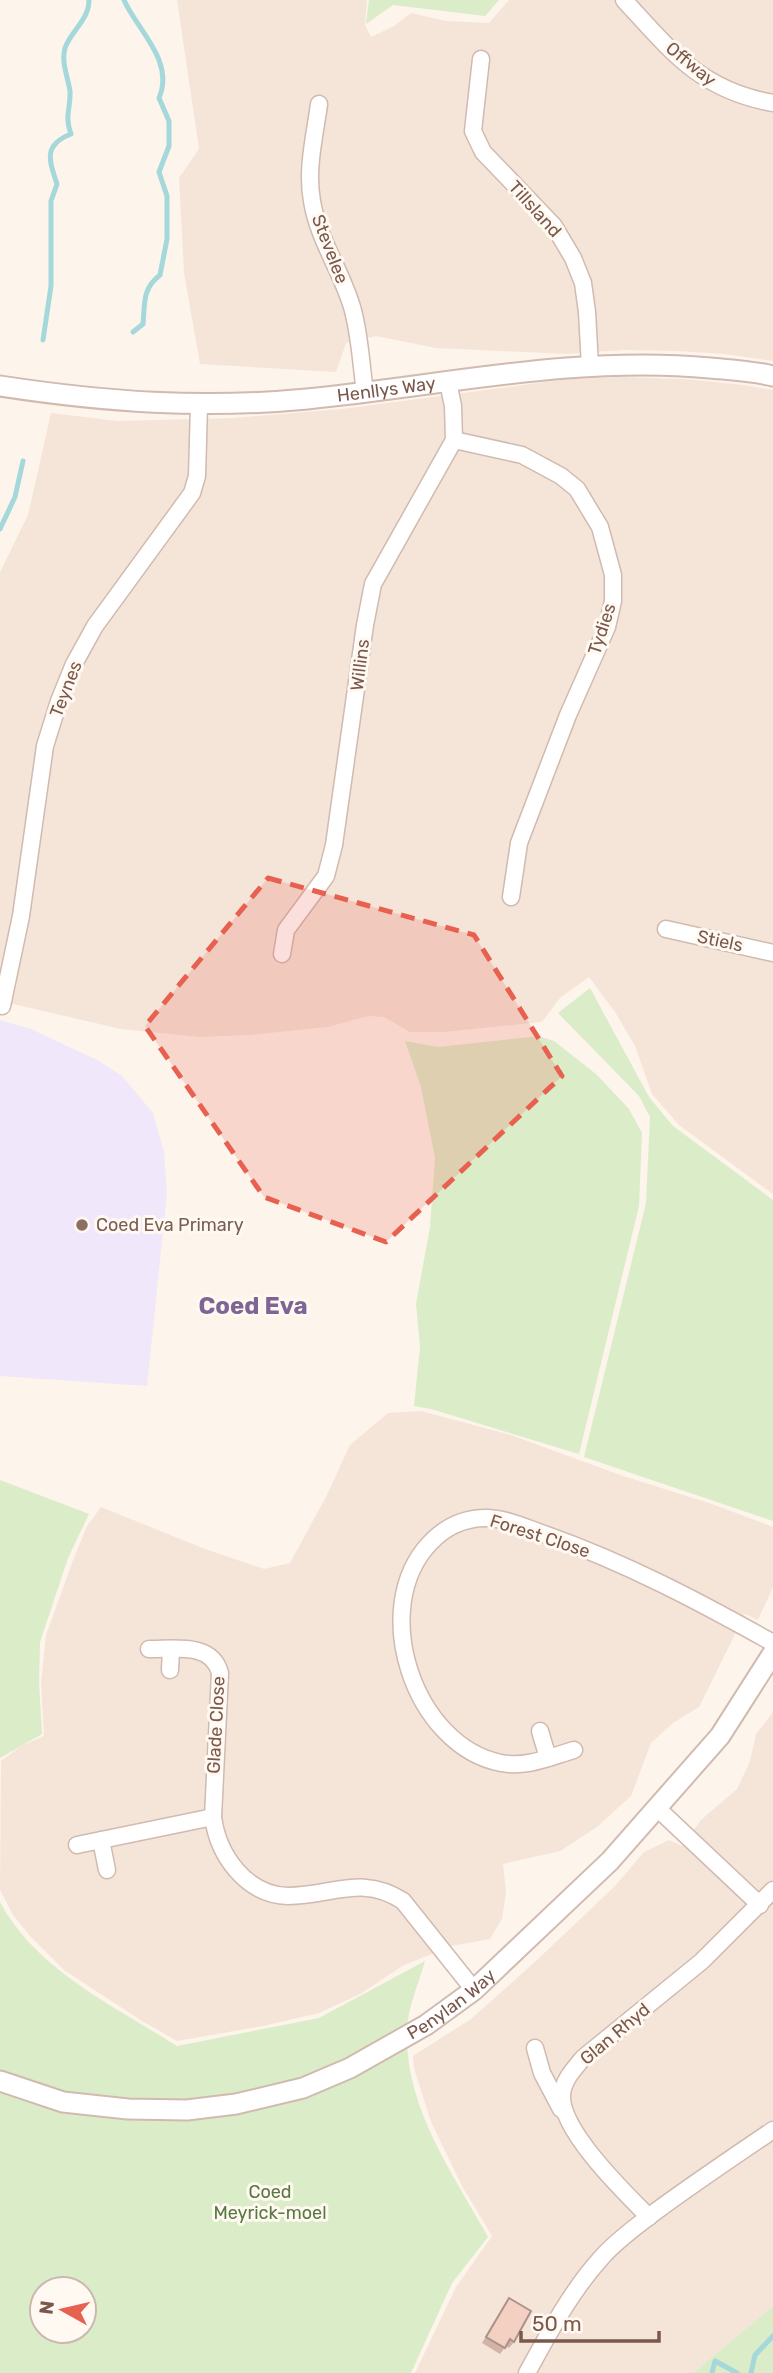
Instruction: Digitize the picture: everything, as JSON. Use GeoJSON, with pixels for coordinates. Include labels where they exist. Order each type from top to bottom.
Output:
{"type":"FeatureCollection","features":[{"type":"Feature","properties":{"kind":"street","name":"Offway"},"geometry":{"type":"LineString","coordinates":[[624,0],[678,58],[716,86],[754,100],[773,103]]}},
{"type":"Feature","properties":{"kind":"street","name":"Tillsland"},"geometry":{"type":"LineString","coordinates":[[481,59],[473,131],[483,152],[554,226],[573,258],[583,283],[586,302],[590,366]]}},
{"type":"Feature","properties":{"kind":"street","name":"Stevelee"},"geometry":{"type":"LineString","coordinates":[[319,104],[310,171],[312,200],[323,241],[341,276],[352,309],[365,392]]}},
{"type":"Feature","properties":{"kind":"street","name":"Henllys Way"},"geometry":{"type":"LineString","coordinates":[[0,386],[67,397],[199,405],[306,399],[626,364],[684,366],[773,376]]}},
{"type":"Feature","properties":{"kind":"street"},"geometry":{"type":"LineString","coordinates":[[448,382],[454,416],[454,440]]}},
{"type":"Feature","properties":{"kind":"street","name":"Teynes"},"geometry":{"type":"LineString","coordinates":[[2,1006],[21,916],[45,746],[59,701],[74,664],[95,626],[192,493],[198,466],[199,405]]}},
{"type":"Feature","properties":{"kind":"street","name":"Tydies"},"geometry":{"type":"LineString","coordinates":[[454,440],[522,455],[561,476],[577,489],[600,527],[613,575],[613,601],[607,627],[568,715],[523,834],[511,897]]}},
{"type":"Feature","properties":{"kind":"street","name":"Willins"},"geometry":{"type":"LineString","coordinates":[[282,954],[286,930],[326,876],[334,845],[373,584],[454,440]]}},
{"type":"Feature","properties":{"kind":"street","name":"Stiels"},"geometry":{"type":"LineString","coordinates":[[666,929],[773,953]]}},
{"type":"Feature","properties":{"kind":"street","name":"Forest Close"},"geometry":{"type":"LineString","coordinates":[[574,1750],[532,1763],[501,1763],[458,1743],[424,1704],[406,1662],[401,1617],[404,1598],[422,1551],[454,1524],[470,1519],[489,1518],[575,1545],[676,1590],[773,1643]]}},
{"type":"Feature","properties":{"kind":"street","name":"Glade Close"},"geometry":{"type":"LineString","coordinates":[[149,1649],[197,1651],[209,1654],[217,1662],[220,1673],[212,1817],[215,1832],[230,1866],[267,1891],[287,1896],[358,1886],[392,1894],[403,1901],[474,1990]]}},
{"type":"Feature","properties":{"kind":"street"},"geometry":{"type":"LineString","coordinates":[[170,1670],[171,1649]]}},
{"type":"Feature","properties":{"kind":"street","name":"Penylan Way"},"geometry":{"type":"LineString","coordinates":[[0,2081],[63,2102],[128,2109],[187,2110],[236,2104],[303,2088],[350,2068],[426,2025],[474,1990],[610,1861],[720,1736],[773,1653]]}},
{"type":"Feature","properties":{"kind":"street"},"geometry":{"type":"LineString","coordinates":[[540,1731],[548,1758]]}},
{"type":"Feature","properties":{"kind":"street"},"geometry":{"type":"LineString","coordinates":[[656,1808],[760,1905]]}},
{"type":"Feature","properties":{"kind":"street"},"geometry":{"type":"LineString","coordinates":[[78,1845],[212,1817]]}},
{"type":"Feature","properties":{"kind":"street"},"geometry":{"type":"LineString","coordinates":[[101,1840],[107,1870]]}},
{"type":"Feature","properties":{"kind":"street","name":"Glan Rhyd"},"geometry":{"type":"LineString","coordinates":[[564,2115],[562,2093],[569,2075],[583,2058],[702,1961],[773,1890]]}},
{"type":"Feature","properties":{"kind":"street"},"geometry":{"type":"LineString","coordinates":[[535,2048],[542,2073],[578,2137],[649,2217]]}},
{"type":"Feature","properties":{"kind":"street"},"geometry":{"type":"LineString","coordinates":[[527,2373],[585,2276],[603,2255],[649,2217],[773,2130]]}},
{"type":"Feature","properties":{"kind":"highlighted area"},"geometry":{"type":"Polygon","coordinates":[[[268,878],[474,935],[562,1076],[386,1242],[264,1197],[145,1026],[268,878]]]}},
{"type":"Feature","properties":{"kind":"shaded area"},"geometry":{"type":"Polygon","coordinates":[[[177,0],[367,0],[365,25],[371,37],[394,26],[411,13],[446,21],[489,23],[509,0],[773,0],[773,361],[677,351],[623,350],[566,354],[436,348],[376,336],[346,343],[336,372],[200,364],[184,273],[179,178],[199,149],[177,0]]]}},
{"type":"Feature","properties":{"kind":"shaded area"},"geometry":{"type":"Polygon","coordinates":[[[568,379],[685,379],[773,390],[773,1194],[679,1125],[652,1094],[635,1046],[615,1012],[589,977],[560,998],[542,1022],[444,1032],[410,1032],[384,1017],[368,1016],[328,1027],[200,1037],[121,1029],[0,1001],[0,572],[28,515],[51,413],[118,421],[233,418],[342,409],[568,379]]]}},
{"type":"Feature","properties":{"kind":"shaded area","name":"Coed Eva Primary"},"geometry":{"type":"Polygon","coordinates":[[[0,1020],[31,1029],[99,1061],[122,1076],[153,1113],[164,1152],[167,1193],[147,1386],[0,1376],[0,1020]]]}},
{"type":"Feature","properties":{"kind":"shaded area"},"geometry":{"type":"Polygon","coordinates":[[[421,1411],[511,1435],[773,1527],[773,1587],[758,1620],[745,1614],[699,1707],[673,1723],[651,1743],[631,1796],[597,1827],[560,1851],[503,1864],[506,1892],[502,1919],[490,1939],[452,1946],[404,1965],[360,1994],[319,2013],[177,2041],[64,1970],[13,1915],[0,1890],[1,1761],[21,1746],[44,1736],[41,1682],[46,1635],[72,1563],[87,1526],[101,1507],[205,1549],[264,1569],[290,1563],[327,1495],[350,1445],[388,1413],[421,1411]]]}},
{"type":"Feature","properties":{"kind":"shaded area"},"geometry":{"type":"Polygon","coordinates":[[[773,1712],[773,2306],[693,2373],[415,2373],[456,2287],[492,2236],[462,2186],[431,2122],[414,2068],[413,2056],[471,2019],[615,1886],[644,1852],[669,1840],[682,1846],[701,1820],[737,1789],[750,1761],[756,1734],[773,1712]]]}},
{"type":"Feature","properties":{"kind":"green space"},"geometry":{"type":"Polygon","coordinates":[[[369,0],[499,0],[485,16],[393,5],[366,24],[369,0]]]}},
{"type":"Feature","properties":{"kind":"green space"},"geometry":{"type":"Polygon","coordinates":[[[590,988],[649,1097],[673,1126],[773,1200],[773,1521],[584,1457],[646,1203],[650,1117],[639,1096],[558,1013],[590,988]]]}},
{"type":"Feature","properties":{"kind":"green space"},"geometry":{"type":"Polygon","coordinates":[[[539,1036],[554,1041],[596,1074],[629,1109],[642,1133],[639,1206],[579,1454],[414,1406],[420,1347],[416,1304],[430,1227],[435,1158],[421,1087],[405,1041],[438,1047],[539,1036]]]}},
{"type":"Feature","properties":{"kind":"green space"},"geometry":{"type":"Polygon","coordinates":[[[0,1480],[89,1514],[68,1558],[40,1642],[42,1734],[0,1758],[0,1480]]]}},
{"type":"Feature","properties":{"kind":"green space","name":"Coed Meyrick-moel"},"geometry":{"type":"Polygon","coordinates":[[[0,1902],[15,1926],[55,1967],[103,2001],[177,2046],[319,2018],[425,1961],[407,2029],[413,2085],[433,2138],[488,2237],[452,2283],[411,2373],[0,2373],[0,1902]]]}},
{"type":"Feature","properties":{"kind":"green space"},"geometry":{"type":"Polygon","coordinates":[[[773,2306],[773,2373],[693,2373],[773,2306]]]}},
{"type":"Feature","properties":{"kind":"building"},"geometry":{"type":"Polygon","coordinates":[[[509,2298],[531,2311],[514,2342],[510,2339],[505,2348],[486,2337],[509,2298]]]}},
{"type":"Feature","properties":{"kind":"waterway"},"geometry":{"type":"LineString","coordinates":[[43,340],[51,286],[51,201],[57,184],[50,154],[56,143],[71,134],[68,117],[70,91],[64,54],[68,42],[86,14],[89,0]]}},
{"type":"Feature","properties":{"kind":"waterway"},"geometry":{"type":"LineString","coordinates":[[124,0],[158,59],[163,84],[159,98],[169,121],[169,146],[159,172],[167,196],[167,239],[160,275],[147,291],[143,324],[133,332]]}},
{"type":"Feature","properties":{"kind":"waterway"},"geometry":{"type":"LineString","coordinates":[[0,529],[15,497],[23,461]]}},
{"type":"Feature","properties":{"kind":"waterway"},"geometry":{"type":"LineString","coordinates":[[751,2373],[755,2355],[773,2336]]}},
{"type":"Feature","properties":{"kind":"waterway"},"geometry":{"type":"LineString","coordinates":[[712,2373],[715,2361],[737,2373]]}},
{"type":"Feature","properties":{"kind":"place","name":"Coed Eva Primary"},"geometry":{"type":"Point","coordinates":[82,1225]}},
{"type":"Feature","properties":{"kind":"district","name":"Coed Eva"},"geometry":{"type":"Point","coordinates":[253,1306]}}]}
